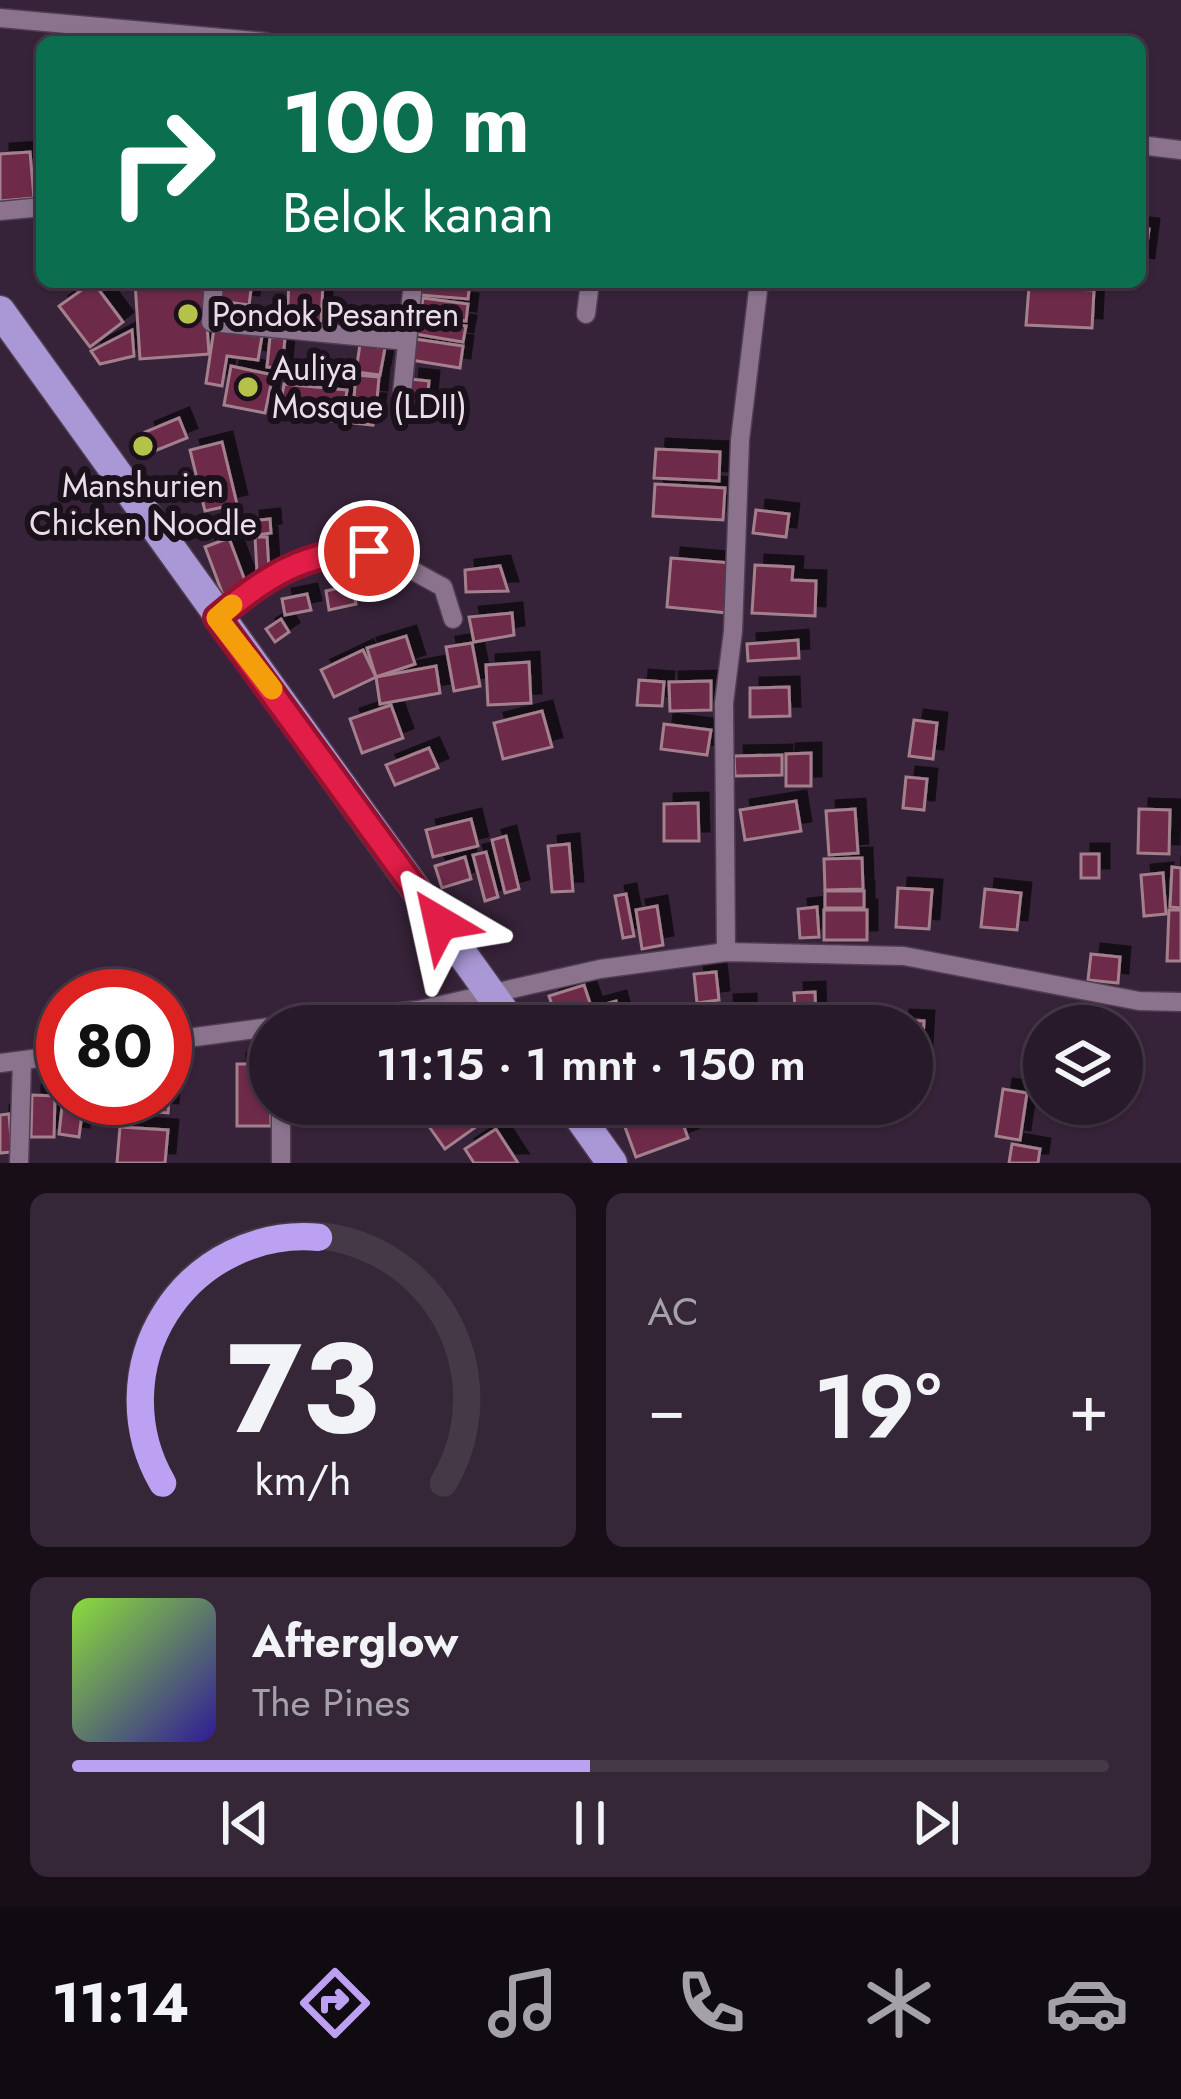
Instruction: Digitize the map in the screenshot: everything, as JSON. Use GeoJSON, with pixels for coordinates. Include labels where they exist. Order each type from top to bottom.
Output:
{"type":"FeatureCollection","features":[{"type":"Feature","properties":{"kind":"highway"},"geometry":{"type":"LineString","coordinates":[[0,311],[499,1005]]}},
{"type":"Feature","properties":{"kind":"highway"},"geometry":{"type":"LineString","coordinates":[[585,1125],[612,1163]]}},
{"type":"Feature","properties":{"kind":"street"},"geometry":{"type":"LineString","coordinates":[[0,18],[200,36]]}},
{"type":"Feature","properties":{"kind":"street"},"geometry":{"type":"LineString","coordinates":[[1146,146],[1181,150]]}},
{"type":"Feature","properties":{"kind":"street"},"geometry":{"type":"LineString","coordinates":[[0,211],[36,208]]}},
{"type":"Feature","properties":{"kind":"street"},"geometry":{"type":"LineString","coordinates":[[214,288],[211,322],[407,341]]}},
{"type":"Feature","properties":{"kind":"street"},"geometry":{"type":"LineString","coordinates":[[401,404],[412,288]]}},
{"type":"Feature","properties":{"kind":"street"},"geometry":{"type":"LineString","coordinates":[[586,314],[589,288]]}},
{"type":"Feature","properties":{"kind":"street"},"geometry":{"type":"LineString","coordinates":[[726,952],[724,704],[734,631],[740,440],[758,288]]}},
{"type":"Feature","properties":{"kind":"street"},"geometry":{"type":"LineString","coordinates":[[217,618],[283,567],[333,551],[369,551],[443,587],[453,619]]}},
{"type":"Feature","properties":{"kind":"street"},"geometry":{"type":"LineString","coordinates":[[428,1005],[492,996],[600,968],[726,952],[904,956],[1139,1001],[1181,1002]]}},
{"type":"Feature","properties":{"kind":"street"},"geometry":{"type":"LineString","coordinates":[[192,1037],[249,1030]]}},
{"type":"Feature","properties":{"kind":"street"},"geometry":{"type":"LineString","coordinates":[[0,1063],[36,1059]]}},
{"type":"Feature","properties":{"kind":"street"},"geometry":{"type":"LineString","coordinates":[[19,1163],[22,1061]]}},
{"type":"Feature","properties":{"kind":"street"},"geometry":{"type":"LineString","coordinates":[[281,1125],[281,1163]]}},
{"type":"Feature","properties":{"kind":"building"},"geometry":{"type":"Polygon","coordinates":[[[30,152],[34,198],[0,201],[0,154],[30,152]]]}},
{"type":"Feature","properties":{"kind":"building"},"geometry":{"type":"Polygon","coordinates":[[[84,288],[98,288],[123,322],[90,347],[59,306],[84,288]]]}},
{"type":"Feature","properties":{"kind":"building"},"geometry":{"type":"Polygon","coordinates":[[[135,288],[204,288],[209,354],[140,359],[135,288]]]}},
{"type":"Feature","properties":{"kind":"building"},"geometry":{"type":"Polygon","coordinates":[[[220,288],[251,288],[249,305],[219,301],[220,288]]]}},
{"type":"Feature","properties":{"kind":"building"},"geometry":{"type":"Polygon","coordinates":[[[289,288],[323,288],[321,324],[287,322],[289,288]]]}},
{"type":"Feature","properties":{"kind":"building"},"geometry":{"type":"Polygon","coordinates":[[[421,288],[469,288],[468,299],[420,295],[421,288]]]}},
{"type":"Feature","properties":{"kind":"building"},"geometry":{"type":"Polygon","coordinates":[[[1029,288],[1094,290],[1092,328],[1026,325],[1029,288]]]}},
{"type":"Feature","properties":{"kind":"building"},"geometry":{"type":"Polygon","coordinates":[[[423,298],[468,304],[466,321],[420,316],[423,298]]]}},
{"type":"Feature","properties":{"kind":"building"},"geometry":{"type":"Polygon","coordinates":[[[418,318],[466,326],[463,342],[415,334],[418,318]]]}},
{"type":"Feature","properties":{"kind":"building"},"geometry":{"type":"Polygon","coordinates":[[[214,329],[262,336],[258,360],[227,356],[222,386],[206,383],[214,329]]]}},
{"type":"Feature","properties":{"kind":"building"},"geometry":{"type":"Polygon","coordinates":[[[132,330],[134,356],[100,364],[91,351],[132,330]]]}},
{"type":"Feature","properties":{"kind":"building"},"geometry":{"type":"Polygon","coordinates":[[[270,337],[285,338],[282,369],[267,367],[270,337]]]}},
{"type":"Feature","properties":{"kind":"building"},"geometry":{"type":"Polygon","coordinates":[[[415,339],[463,346],[460,368],[411,360],[415,339]]]}},
{"type":"Feature","properties":{"kind":"building"},"geometry":{"type":"Polygon","coordinates":[[[360,344],[385,348],[380,375],[356,372],[360,344]]]}},
{"type":"Feature","properties":{"kind":"building"},"geometry":{"type":"Polygon","coordinates":[[[231,366],[273,375],[265,413],[224,405],[231,366]]]}},
{"type":"Feature","properties":{"kind":"building"},"geometry":{"type":"Polygon","coordinates":[[[356,375],[379,377],[377,400],[354,398],[356,375]]]}},
{"type":"Feature","properties":{"kind":"building"},"geometry":{"type":"Polygon","coordinates":[[[410,379],[429,381],[427,403],[408,401],[410,379]]]}},
{"type":"Feature","properties":{"kind":"building"},"geometry":{"type":"Polygon","coordinates":[[[284,384],[347,390],[342,422],[279,415],[284,384]]]}},
{"type":"Feature","properties":{"kind":"building"},"geometry":{"type":"Polygon","coordinates":[[[354,402],[376,404],[373,425],[352,423],[354,402]]]}},
{"type":"Feature","properties":{"kind":"building"},"geometry":{"type":"Polygon","coordinates":[[[179,418],[187,438],[152,452],[145,432],[179,418]]]}},
{"type":"Feature","properties":{"kind":"building"},"geometry":{"type":"Polygon","coordinates":[[[222,442],[237,504],[205,511],[190,450],[222,442]]]}},
{"type":"Feature","properties":{"kind":"building"},"geometry":{"type":"Polygon","coordinates":[[[656,449],[720,452],[719,481],[654,478],[656,449]]]}},
{"type":"Feature","properties":{"kind":"building"},"geometry":{"type":"Polygon","coordinates":[[[655,484],[725,488],[723,520],[653,516],[655,484]]]}},
{"type":"Feature","properties":{"kind":"building"},"geometry":{"type":"Polygon","coordinates":[[[756,510],[789,514],[786,537],[753,533],[756,510]]]}},
{"type":"Feature","properties":{"kind":"building"},"geometry":{"type":"Polygon","coordinates":[[[270,519],[271,533],[251,536],[250,521],[270,519]]]}},
{"type":"Feature","properties":{"kind":"building"},"geometry":{"type":"Polygon","coordinates":[[[255,537],[267,537],[269,571],[257,572],[255,537]]]}},
{"type":"Feature","properties":{"kind":"building"},"geometry":{"type":"Polygon","coordinates":[[[229,538],[247,586],[223,595],[205,547],[229,538]]]}},
{"type":"Feature","properties":{"kind":"building"},"geometry":{"type":"Polygon","coordinates":[[[671,558],[732,563],[728,613],[667,607],[671,558]]]}},
{"type":"Feature","properties":{"kind":"building"},"geometry":{"type":"Polygon","coordinates":[[[755,565],[793,567],[792,580],[816,581],[815,616],[752,613],[755,565]]]}},
{"type":"Feature","properties":{"kind":"building"},"geometry":{"type":"Polygon","coordinates":[[[500,566],[508,591],[466,592],[465,570],[500,566]]]}},
{"type":"Feature","properties":{"kind":"building"},"geometry":{"type":"Polygon","coordinates":[[[352,585],[356,604],[329,610],[326,591],[352,585]]]}},
{"type":"Feature","properties":{"kind":"building"},"geometry":{"type":"Polygon","coordinates":[[[307,594],[311,610],[285,615],[282,599],[307,594]]]}},
{"type":"Feature","properties":{"kind":"building"},"geometry":{"type":"Polygon","coordinates":[[[512,613],[514,635],[474,642],[469,617],[512,613]]]}},
{"type":"Feature","properties":{"kind":"building"},"geometry":{"type":"Polygon","coordinates":[[[281,619],[289,632],[275,642],[266,629],[281,619]]]}},
{"type":"Feature","properties":{"kind":"building"},"geometry":{"type":"Polygon","coordinates":[[[406,636],[415,664],[376,677],[367,648],[406,636]]]}},
{"type":"Feature","properties":{"kind":"building"},"geometry":{"type":"Polygon","coordinates":[[[798,640],[799,658],[748,661],[747,644],[798,640]]]}},
{"type":"Feature","properties":{"kind":"building"},"geometry":{"type":"Polygon","coordinates":[[[472,643],[480,686],[454,691],[446,647],[472,643]]]}},
{"type":"Feature","properties":{"kind":"building"},"geometry":{"type":"Polygon","coordinates":[[[363,650],[376,677],[334,697],[321,670],[363,650]]]}},
{"type":"Feature","properties":{"kind":"building"},"geometry":{"type":"Polygon","coordinates":[[[529,662],[531,703],[488,705],[486,665],[529,662]]]}},
{"type":"Feature","properties":{"kind":"building"},"geometry":{"type":"Polygon","coordinates":[[[436,666],[440,693],[380,704],[376,677],[436,666]]]}},
{"type":"Feature","properties":{"kind":"building"},"geometry":{"type":"Polygon","coordinates":[[[639,680],[664,682],[662,706],[637,705],[639,680]]]}},
{"type":"Feature","properties":{"kind":"building"},"geometry":{"type":"Polygon","coordinates":[[[711,681],[711,710],[670,711],[669,682],[711,681]]]}},
{"type":"Feature","properties":{"kind":"building"},"geometry":{"type":"Polygon","coordinates":[[[789,687],[790,716],[750,717],[750,688],[789,687]]]}},
{"type":"Feature","properties":{"kind":"building"},"geometry":{"type":"Polygon","coordinates":[[[391,705],[403,738],[362,753],[350,719],[391,705]]]}},
{"type":"Feature","properties":{"kind":"building"},"geometry":{"type":"Polygon","coordinates":[[[542,711],[552,747],[503,759],[494,723],[542,711]]]}},
{"type":"Feature","properties":{"kind":"building"},"geometry":{"type":"Polygon","coordinates":[[[914,720],[937,723],[933,759],[909,756],[914,720]]]}},
{"type":"Feature","properties":{"kind":"building"},"geometry":{"type":"Polygon","coordinates":[[[664,724],[711,730],[707,755],[661,749],[664,724]]]}},
{"type":"Feature","properties":{"kind":"building"},"geometry":{"type":"Polygon","coordinates":[[[429,748],[438,768],[395,785],[386,765],[429,748]]]}},
{"type":"Feature","properties":{"kind":"building"},"geometry":{"type":"Polygon","coordinates":[[[811,753],[811,786],[786,786],[786,754],[811,753]]]}},
{"type":"Feature","properties":{"kind":"building"},"geometry":{"type":"Polygon","coordinates":[[[782,755],[782,775],[735,776],[734,756],[782,755]]]}},
{"type":"Feature","properties":{"kind":"building"},"geometry":{"type":"Polygon","coordinates":[[[906,777],[927,779],[924,810],[903,808],[906,777]]]}},
{"type":"Feature","properties":{"kind":"building"},"geometry":{"type":"Polygon","coordinates":[[[796,801],[801,831],[745,840],[740,810],[796,801]]]}},
{"type":"Feature","properties":{"kind":"building"},"geometry":{"type":"Polygon","coordinates":[[[698,803],[699,841],[664,841],[664,804],[698,803]]]}},
{"type":"Feature","properties":{"kind":"building"},"geometry":{"type":"Polygon","coordinates":[[[855,809],[858,853],[829,855],[826,811],[855,809]]]}},
{"type":"Feature","properties":{"kind":"building"},"geometry":{"type":"Polygon","coordinates":[[[1139,809],[1170,810],[1169,854],[1138,853],[1139,809]]]}},
{"type":"Feature","properties":{"kind":"building"},"geometry":{"type":"Polygon","coordinates":[[[471,819],[478,846],[433,857],[426,830],[471,819]]]}},
{"type":"Feature","properties":{"kind":"building"},"geometry":{"type":"Polygon","coordinates":[[[506,836],[519,889],[505,893],[492,840],[506,836]]]}},
{"type":"Feature","properties":{"kind":"building"},"geometry":{"type":"Polygon","coordinates":[[[569,844],[573,891],[552,892],[548,846],[569,844]]]}},
{"type":"Feature","properties":{"kind":"building"},"geometry":{"type":"Polygon","coordinates":[[[486,852],[498,897],[485,901],[473,855],[486,852]]]}},
{"type":"Feature","properties":{"kind":"building"},"geometry":{"type":"Polygon","coordinates":[[[1081,854],[1099,854],[1099,878],[1081,878],[1081,854]]]}},
{"type":"Feature","properties":{"kind":"building"},"geometry":{"type":"Polygon","coordinates":[[[465,857],[471,879],[442,888],[435,866],[465,857]]]}},
{"type":"Feature","properties":{"kind":"building"},"geometry":{"type":"Polygon","coordinates":[[[862,858],[863,889],[825,890],[824,859],[862,858]]]}},
{"type":"Feature","properties":{"kind":"building"},"geometry":{"type":"Polygon","coordinates":[[[1172,867],[1181,868],[1181,908],[1170,907],[1172,867]]]}},
{"type":"Feature","properties":{"kind":"building"},"geometry":{"type":"Polygon","coordinates":[[[1163,873],[1166,914],[1144,916],[1141,875],[1163,873]]]}},
{"type":"Feature","properties":{"kind":"building"},"geometry":{"type":"Polygon","coordinates":[[[898,888],[932,890],[929,929],[896,927],[898,888]]]}},
{"type":"Feature","properties":{"kind":"building"},"geometry":{"type":"Polygon","coordinates":[[[985,889],[1021,893],[1017,930],[981,927],[985,889]]]}},
{"type":"Feature","properties":{"kind":"building"},"geometry":{"type":"Polygon","coordinates":[[[825,891],[864,891],[864,908],[825,908],[825,891]]]}},
{"type":"Feature","properties":{"kind":"building"},"geometry":{"type":"Polygon","coordinates":[[[626,894],[634,936],[623,938],[615,896],[626,894]]]}},
{"type":"Feature","properties":{"kind":"building"},"geometry":{"type":"Polygon","coordinates":[[[657,906],[663,945],[642,949],[636,910],[657,906]]]}},
{"type":"Feature","properties":{"kind":"building"},"geometry":{"type":"Polygon","coordinates":[[[817,907],[819,937],[800,938],[798,909],[817,907]]]}},
{"type":"Feature","properties":{"kind":"building"},"geometry":{"type":"Polygon","coordinates":[[[824,910],[867,910],[867,940],[824,940],[824,910]]]}},
{"type":"Feature","properties":{"kind":"building"},"geometry":{"type":"Polygon","coordinates":[[[1169,910],[1181,910],[1181,961],[1167,961],[1169,910]]]}},
{"type":"Feature","properties":{"kind":"building"},"geometry":{"type":"Polygon","coordinates":[[[1091,954],[1120,957],[1118,983],[1088,980],[1091,954]]]}},
{"type":"Feature","properties":{"kind":"building"},"geometry":{"type":"Polygon","coordinates":[[[716,972],[719,1000],[697,1003],[694,974],[716,972]]]}},
{"type":"Feature","properties":{"kind":"building"},"geometry":{"type":"Polygon","coordinates":[[[584,985],[591,1005],[552,1005],[549,996],[584,985]]]}},
{"type":"Feature","properties":{"kind":"building"},"geometry":{"type":"Polygon","coordinates":[[[815,992],[815,1005],[795,1005],[794,993],[815,992]]]}},
{"type":"Feature","properties":{"kind":"building"},"geometry":{"type":"Polygon","coordinates":[[[237,1064],[249,1064],[249,1125],[271,1126],[237,1126],[237,1064]]]}},
{"type":"Feature","properties":{"kind":"building"},"geometry":{"type":"Polygon","coordinates":[[[1003,1089],[1023,1092],[1020,1140],[996,1136],[1003,1089]]]}},
{"type":"Feature","properties":{"kind":"building"},"geometry":{"type":"Polygon","coordinates":[[[32,1095],[36,1095],[36,1125],[54,1125],[54,1137],[31,1137],[32,1095]]]}},
{"type":"Feature","properties":{"kind":"building"},"geometry":{"type":"Polygon","coordinates":[[[9,1114],[12,1152],[0,1153],[0,1115],[9,1114]]]}},
{"type":"Feature","properties":{"kind":"building"},"geometry":{"type":"Polygon","coordinates":[[[60,1125],[81,1125],[79,1137],[59,1134],[60,1125]]]}},
{"type":"Feature","properties":{"kind":"building"},"geometry":{"type":"Polygon","coordinates":[[[428,1125],[479,1125],[445,1149],[428,1125]]]}},
{"type":"Feature","properties":{"kind":"building"},"geometry":{"type":"Polygon","coordinates":[[[683,1125],[688,1138],[636,1157],[625,1127],[683,1125]]]}},
{"type":"Feature","properties":{"kind":"building"},"geometry":{"type":"Polygon","coordinates":[[[120,1127],[168,1130],[165,1163],[117,1163],[120,1127]]]}},
{"type":"Feature","properties":{"kind":"building"},"geometry":{"type":"Polygon","coordinates":[[[496,1129],[518,1163],[474,1163],[465,1149],[496,1129]]]}},
{"type":"Feature","properties":{"kind":"building"},"geometry":{"type":"Polygon","coordinates":[[[1012,1144],[1040,1149],[1038,1163],[1009,1163],[1012,1144]]]}},
{"type":"Feature","properties":{"kind":"slow traffic"},"geometry":{"type":"LineString","coordinates":[[232,605],[217,618],[272,689]]}},
{"type":"Feature","properties":{"kind":"place","name":"Pondok Pesantren"},"geometry":{"type":"Point","coordinates":[188,314]}},
{"type":"Feature","properties":{"kind":"place","name":"Auliya Mosque (LDII)"},"geometry":{"type":"Point","coordinates":[248,387]}},
{"type":"Feature","properties":{"kind":"place","name":"Manshurien Chicken Noodle"},"geometry":{"type":"Point","coordinates":[143,446]}},
{"type":"Feature","properties":{"kind":"route"},"geometry":{"type":"LineString","coordinates":[[369,551],[333,551],[283,567],[217,618],[440,923]]}}]}
